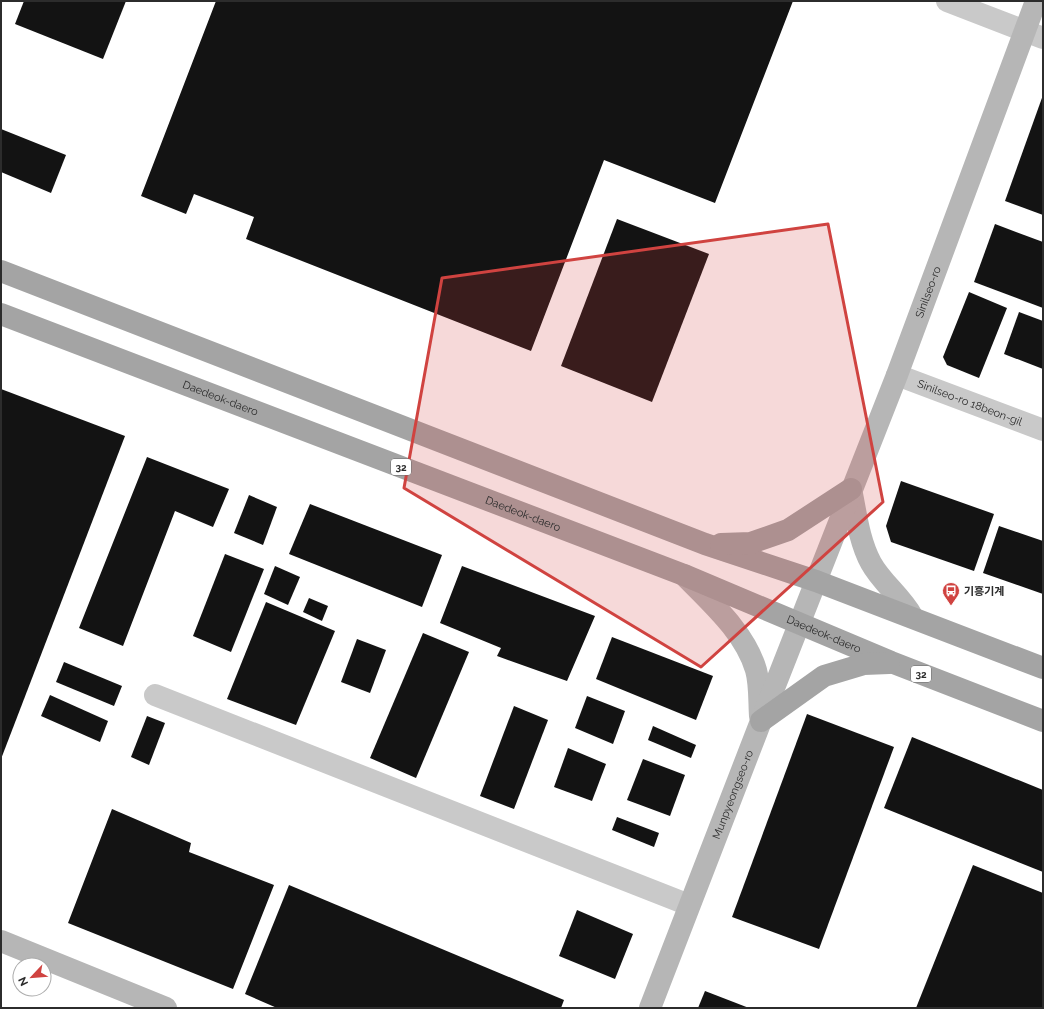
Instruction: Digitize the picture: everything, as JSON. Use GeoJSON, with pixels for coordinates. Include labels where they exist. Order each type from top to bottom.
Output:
{"type":"FeatureCollection","features":[{"type":"Feature","properties":{"kind":"main road","name":"Sinilseo-ro"},"geometry":{"type":"LineString","coordinates":[[816,581],[851,489],[1034,35],[1036,1]]}},
{"type":"Feature","properties":{"kind":"main road"},"geometry":{"type":"LineString","coordinates":[[1,271],[705,544],[816,581],[912,616],[1043,668]]}},
{"type":"Feature","properties":{"kind":"main road","name":"Daedeok-daero"},"geometry":{"type":"LineString","coordinates":[[1,314],[684,575],[891,662],[1043,721]]}},
{"type":"Feature","properties":{"kind":"main road"},"geometry":{"type":"LineString","coordinates":[[705,544],[751,543],[788,530],[851,489],[861,535],[871,562],[882,578],[906,605],[912,616]]}},
{"type":"Feature","properties":{"kind":"main road"},"geometry":{"type":"LineString","coordinates":[[684,575],[723,616],[743,642],[756,670],[760,721]]}},
{"type":"Feature","properties":{"kind":"main road","name":"Munpyeongseo-ro"},"geometry":{"type":"LineString","coordinates":[[650,1008],[760,721],[816,581]]}},
{"type":"Feature","properties":{"kind":"main road"},"geometry":{"type":"LineString","coordinates":[[760,721],[824,676],[864,664],[891,662]]}},
{"type":"Feature","properties":{"kind":"main road"},"geometry":{"type":"LineString","coordinates":[[1,942],[166,1008]]}},
{"type":"Feature","properties":{"kind":"street"},"geometry":{"type":"LineString","coordinates":[[947,1],[1034,35]]}},
{"type":"Feature","properties":{"kind":"street","name":"Sinilseo-ro 18beon-gil"},"geometry":{"type":"LineString","coordinates":[[897,375],[1043,430]]}},
{"type":"Feature","properties":{"kind":"street"},"geometry":{"type":"LineString","coordinates":[[155,695],[689,906]]}},
{"type":"Feature","properties":{"kind":"highlighted area"},"geometry":{"type":"Polygon","coordinates":[[[828,224],[883,502],[701,667],[404,488],[442,278],[828,224]]]}},
{"type":"Feature","properties":{"kind":"building"},"geometry":{"type":"Polygon","coordinates":[[[24,1],[126,1],[103,59],[15,24],[24,1]]]}},
{"type":"Feature","properties":{"kind":"building"},"geometry":{"type":"Polygon","coordinates":[[[216,1],[793,1],[715,203],[604,160],[531,351],[246,239],[254,217],[194,194],[186,214],[141,196],[216,1]]]}},
{"type":"Feature","properties":{"kind":"building"},"geometry":{"type":"Polygon","coordinates":[[[1043,95],[1043,215],[1005,201],[1043,95]]]}},
{"type":"Feature","properties":{"kind":"building"},"geometry":{"type":"Polygon","coordinates":[[[1,129],[66,155],[51,193],[1,172],[1,129]]]}},
{"type":"Feature","properties":{"kind":"building"},"geometry":{"type":"Polygon","coordinates":[[[617,219],[709,254],[652,402],[561,366],[617,219]]]}},
{"type":"Feature","properties":{"kind":"building"},"geometry":{"type":"Polygon","coordinates":[[[995,224],[1043,242],[1043,308],[974,282],[995,224]]]}},
{"type":"Feature","properties":{"kind":"building"},"geometry":{"type":"Polygon","coordinates":[[[969,292],[1007,308],[979,378],[947,365],[943,357],[969,292]]]}},
{"type":"Feature","properties":{"kind":"building"},"geometry":{"type":"Polygon","coordinates":[[[1019,312],[1043,321],[1043,369],[1004,354],[1019,312]]]}},
{"type":"Feature","properties":{"kind":"building"},"geometry":{"type":"Polygon","coordinates":[[[1,389],[125,436],[1,759],[1,389]]]}},
{"type":"Feature","properties":{"kind":"building"},"geometry":{"type":"Polygon","coordinates":[[[147,457],[229,489],[213,527],[175,511],[123,646],[79,628],[147,457]]]}},
{"type":"Feature","properties":{"kind":"building"},"geometry":{"type":"Polygon","coordinates":[[[901,481],[994,514],[974,571],[891,542],[886,526],[901,481]]]}},
{"type":"Feature","properties":{"kind":"building"},"geometry":{"type":"Polygon","coordinates":[[[249,495],[277,507],[263,545],[234,533],[249,495]]]}},
{"type":"Feature","properties":{"kind":"building"},"geometry":{"type":"Polygon","coordinates":[[[310,504],[442,555],[422,607],[289,554],[310,504]]]}},
{"type":"Feature","properties":{"kind":"building"},"geometry":{"type":"Polygon","coordinates":[[[999,526],[1043,541],[1043,594],[983,573],[999,526]]]}},
{"type":"Feature","properties":{"kind":"building"},"geometry":{"type":"Polygon","coordinates":[[[225,554],[264,569],[231,652],[193,636],[225,554]]]}},
{"type":"Feature","properties":{"kind":"building"},"geometry":{"type":"Polygon","coordinates":[[[275,566],[300,577],[288,605],[264,594],[275,566]]]}},
{"type":"Feature","properties":{"kind":"building"},"geometry":{"type":"Polygon","coordinates":[[[462,566],[595,616],[567,681],[497,656],[501,648],[440,623],[462,566]]]}},
{"type":"Feature","properties":{"kind":"building"},"geometry":{"type":"Polygon","coordinates":[[[309,598],[328,606],[322,621],[303,612],[309,598]]]}},
{"type":"Feature","properties":{"kind":"building"},"geometry":{"type":"Polygon","coordinates":[[[266,602],[335,631],[296,725],[227,699],[266,602]]]}},
{"type":"Feature","properties":{"kind":"building"},"geometry":{"type":"Polygon","coordinates":[[[423,633],[469,652],[416,778],[370,758],[423,633]]]}},
{"type":"Feature","properties":{"kind":"building"},"geometry":{"type":"Polygon","coordinates":[[[612,637],[713,676],[696,720],[596,679],[612,637]]]}},
{"type":"Feature","properties":{"kind":"building"},"geometry":{"type":"Polygon","coordinates":[[[357,639],[386,650],[370,693],[341,682],[357,639]]]}},
{"type":"Feature","properties":{"kind":"building"},"geometry":{"type":"Polygon","coordinates":[[[64,662],[122,686],[114,706],[56,682],[64,662]]]}},
{"type":"Feature","properties":{"kind":"building"},"geometry":{"type":"Polygon","coordinates":[[[50,695],[108,721],[100,742],[41,716],[50,695]]]}},
{"type":"Feature","properties":{"kind":"building"},"geometry":{"type":"Polygon","coordinates":[[[587,696],[625,711],[613,744],[575,728],[587,696]]]}},
{"type":"Feature","properties":{"kind":"building"},"geometry":{"type":"Polygon","coordinates":[[[514,706],[548,720],[514,809],[480,796],[514,706]]]}},
{"type":"Feature","properties":{"kind":"building"},"geometry":{"type":"Polygon","coordinates":[[[807,714],[894,747],[819,949],[732,917],[807,714]]]}},
{"type":"Feature","properties":{"kind":"building"},"geometry":{"type":"Polygon","coordinates":[[[147,716],[165,723],[149,765],[131,757],[147,716]]]}},
{"type":"Feature","properties":{"kind":"building"},"geometry":{"type":"Polygon","coordinates":[[[653,726],[696,745],[691,758],[648,740],[653,726]]]}},
{"type":"Feature","properties":{"kind":"building"},"geometry":{"type":"Polygon","coordinates":[[[912,737],[1043,790],[1043,872],[884,808],[912,737]]]}},
{"type":"Feature","properties":{"kind":"building"},"geometry":{"type":"Polygon","coordinates":[[[568,748],[606,764],[592,801],[554,787],[568,748]]]}},
{"type":"Feature","properties":{"kind":"building"},"geometry":{"type":"Polygon","coordinates":[[[643,759],[685,775],[670,816],[627,800],[643,759]]]}},
{"type":"Feature","properties":{"kind":"building"},"geometry":{"type":"Polygon","coordinates":[[[112,809],[191,843],[189,852],[274,885],[233,989],[68,923],[112,809]]]}},
{"type":"Feature","properties":{"kind":"building"},"geometry":{"type":"Polygon","coordinates":[[[617,817],[659,833],[654,847],[612,830],[617,817]]]}},
{"type":"Feature","properties":{"kind":"building"},"geometry":{"type":"Polygon","coordinates":[[[973,865],[1043,893],[1043,1008],[916,1008],[973,865]]]}},
{"type":"Feature","properties":{"kind":"building"},"geometry":{"type":"Polygon","coordinates":[[[289,885],[564,1000],[561,1008],[277,1008],[245,994],[289,885]]]}},
{"type":"Feature","properties":{"kind":"building"},"geometry":{"type":"Polygon","coordinates":[[[577,910],[633,934],[615,979],[559,956],[577,910]]]}},
{"type":"Feature","properties":{"kind":"building"},"geometry":{"type":"Polygon","coordinates":[[[705,991],[749,1008],[698,1008],[705,991]]]}},
{"type":"Feature","properties":{"kind":"place","name":"기흥기계"},"geometry":{"type":"Point","coordinates":[951,606]}}]}
